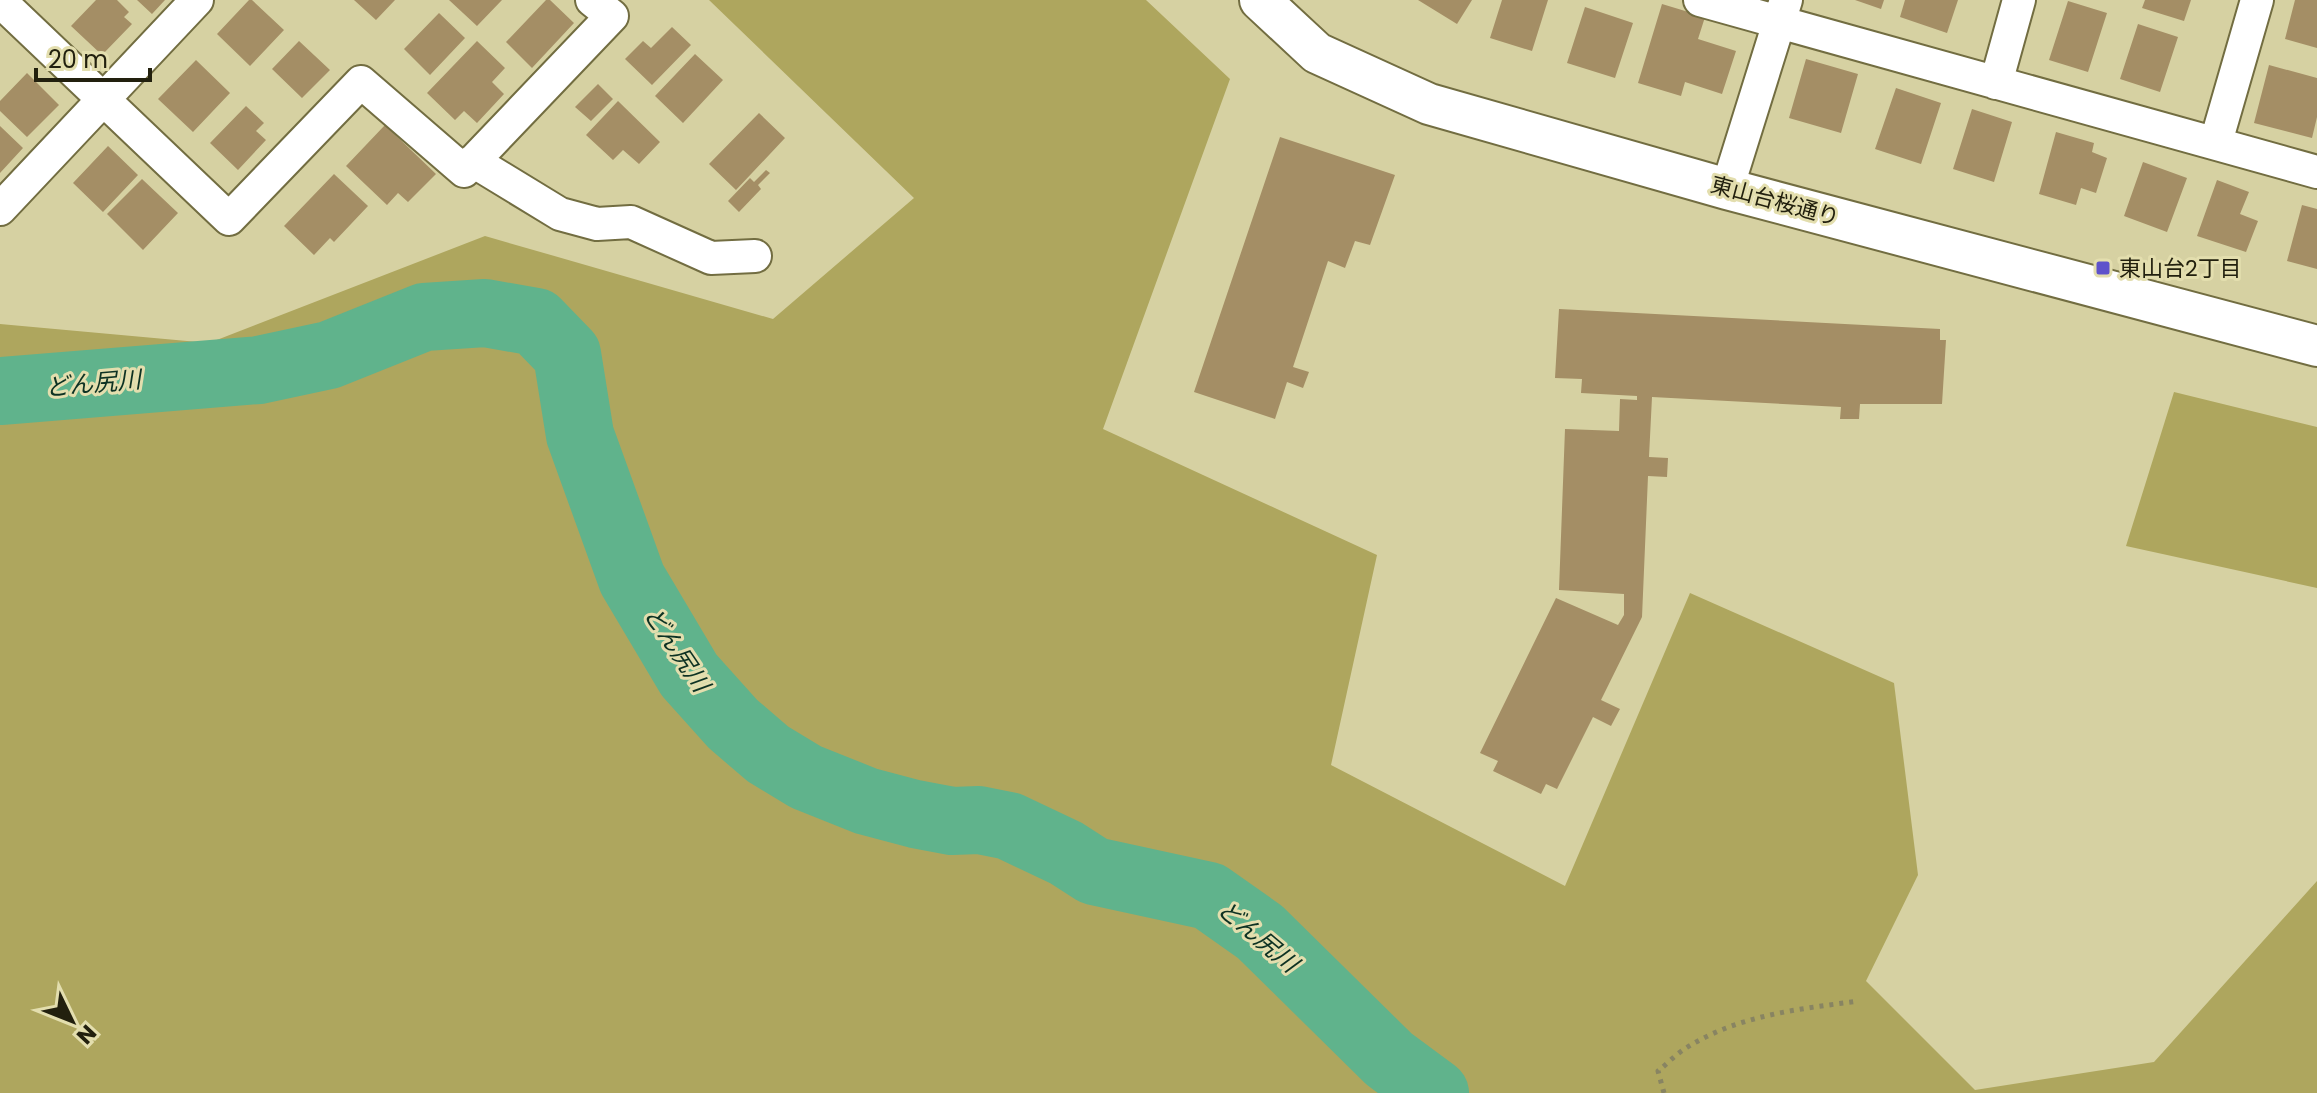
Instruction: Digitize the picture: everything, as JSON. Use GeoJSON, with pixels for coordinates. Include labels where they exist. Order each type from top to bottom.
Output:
{"type":"FeatureCollection","features":[{"type":"Feature","properties":{"kind":"street"},"geometry":{"type":"LineString","coordinates":[[0,209],[197,0]]}},
{"type":"Feature","properties":{"kind":"street"},"geometry":{"type":"LineString","coordinates":[[0,1],[229,219],[361,82],[464,171],[612,16],[592,0]]}},
{"type":"Feature","properties":{"kind":"street","name":"東山台桜通り"},"geometry":{"type":"LineString","coordinates":[[1260,0],[1317,53],[1429,104],[1727,189],[2317,346]]}},
{"type":"Feature","properties":{"kind":"street"},"geometry":{"type":"LineString","coordinates":[[1700,0],[1782,12],[1996,83],[2317,172]]}},
{"type":"Feature","properties":{"kind":"street"},"geometry":{"type":"LineString","coordinates":[[1996,83],[2019,0]]}},
{"type":"Feature","properties":{"kind":"street"},"geometry":{"type":"LineString","coordinates":[[2216,142],[2257,0]]}},
{"type":"Feature","properties":{"kind":"street"},"geometry":{"type":"LineString","coordinates":[[1727,189],[1782,12]]}},
{"type":"Feature","properties":{"kind":"street"},"geometry":{"type":"LineString","coordinates":[[473,161],[560,214],[597,224],[631,222],[711,258],[755,256]]}},
{"type":"Feature","properties":{"kind":"path"},"geometry":{"type":"LineString","coordinates":[[1664,1093],[1658,1071],[1686,1048],[1742,1021],[1796,1009],[1859,1001]]}},
{"type":"Feature","properties":{"kind":"shaded area"},"geometry":{"type":"Polygon","coordinates":[[[709,0],[1146,0],[1230,79],[1103,429],[1377,555],[1331,765],[1565,886],[1690,593],[1894,683],[1918,875],[1866,981],[1975,1090],[2154,1062],[2317,881],[2317,1093],[0,1093],[0,324],[209,343],[485,236],[773,319],[914,198],[709,0]]]}},
{"type":"Feature","properties":{"kind":"shaded area"},"geometry":{"type":"Polygon","coordinates":[[[2174,392],[2317,427],[2317,588],[2126,546],[2174,392]]]}},
{"type":"Feature","properties":{"kind":"building"},"geometry":{"type":"Polygon","coordinates":[[[96,0],[117,0],[129,12],[124,17],[132,24],[102,55],[71,26],[96,0]]]}},
{"type":"Feature","properties":{"kind":"building"},"geometry":{"type":"Polygon","coordinates":[[[137,0],[165,0],[152,14],[137,0]]]}},
{"type":"Feature","properties":{"kind":"building"},"geometry":{"type":"Polygon","coordinates":[[[249,0],[284,30],[250,66],[217,34],[249,0]]]}},
{"type":"Feature","properties":{"kind":"building"},"geometry":{"type":"Polygon","coordinates":[[[354,0],[395,0],[376,20],[354,0]]]}},
{"type":"Feature","properties":{"kind":"building"},"geometry":{"type":"Polygon","coordinates":[[[449,0],[502,0],[477,26],[449,0]]]}},
{"type":"Feature","properties":{"kind":"building"},"geometry":{"type":"Polygon","coordinates":[[[546,0],[550,0],[574,23],[532,68],[506,42],[546,0]]]}},
{"type":"Feature","properties":{"kind":"building"},"geometry":{"type":"Polygon","coordinates":[[[1418,0],[1472,0],[1457,24],[1418,0]]]}},
{"type":"Feature","properties":{"kind":"building"},"geometry":{"type":"Polygon","coordinates":[[[1502,0],[1548,0],[1532,51],[1490,38],[1502,0]]]}},
{"type":"Feature","properties":{"kind":"building"},"geometry":{"type":"Polygon","coordinates":[[[1855,0],[1884,0],[1881,9],[1855,0]]]}},
{"type":"Feature","properties":{"kind":"building"},"geometry":{"type":"Polygon","coordinates":[[[1905,0],[1958,0],[1947,33],[1900,17],[1905,0]]]}},
{"type":"Feature","properties":{"kind":"building"},"geometry":{"type":"Polygon","coordinates":[[[2145,0],[2191,0],[2184,21],[2142,8],[2145,0]]]}},
{"type":"Feature","properties":{"kind":"building"},"geometry":{"type":"Polygon","coordinates":[[[2295,0],[2317,0],[2317,48],[2285,39],[2295,0]]]}},
{"type":"Feature","properties":{"kind":"building"},"geometry":{"type":"Polygon","coordinates":[[[2068,1],[2107,13],[2088,72],[2049,60],[2068,1]]]}},
{"type":"Feature","properties":{"kind":"building"},"geometry":{"type":"Polygon","coordinates":[[[1662,4],[1705,17],[1698,39],[1736,51],[1722,94],[1685,82],[1681,96],[1638,83],[1662,4]]]}},
{"type":"Feature","properties":{"kind":"building"},"geometry":{"type":"Polygon","coordinates":[[[1585,7],[1633,23],[1615,78],[1567,63],[1585,7]]]}},
{"type":"Feature","properties":{"kind":"building"},"geometry":{"type":"Polygon","coordinates":[[[439,13],[465,38],[430,75],[404,49],[439,13]]]}},
{"type":"Feature","properties":{"kind":"building"},"geometry":{"type":"Polygon","coordinates":[[[2138,24],[2178,37],[2160,92],[2120,79],[2138,24]]]}},
{"type":"Feature","properties":{"kind":"building"},"geometry":{"type":"Polygon","coordinates":[[[672,27],[691,45],[652,85],[625,59],[643,41],[651,48],[672,27]]]}},
{"type":"Feature","properties":{"kind":"building"},"geometry":{"type":"Polygon","coordinates":[[[299,41],[330,70],[302,98],[272,69],[299,41]]]}},
{"type":"Feature","properties":{"kind":"building"},"geometry":{"type":"Polygon","coordinates":[[[477,41],[505,68],[492,82],[504,94],[477,123],[464,111],[455,120],[427,93],[477,41]]]}},
{"type":"Feature","properties":{"kind":"building"},"geometry":{"type":"Polygon","coordinates":[[[695,54],[723,80],[683,123],[655,96],[695,54]]]}},
{"type":"Feature","properties":{"kind":"building"},"geometry":{"type":"Polygon","coordinates":[[[1806,59],[1858,74],[1841,133],[1789,118],[1806,59]]]}},
{"type":"Feature","properties":{"kind":"building"},"geometry":{"type":"Polygon","coordinates":[[[196,60],[230,93],[193,132],[158,99],[196,60]]]}},
{"type":"Feature","properties":{"kind":"building"},"geometry":{"type":"Polygon","coordinates":[[[2269,65],[2317,78],[2317,117],[2312,138],[2254,123],[2269,65]]]}},
{"type":"Feature","properties":{"kind":"building"},"geometry":{"type":"Polygon","coordinates":[[[27,73],[59,105],[27,137],[0,111],[0,101],[27,73]]]}},
{"type":"Feature","properties":{"kind":"building"},"geometry":{"type":"Polygon","coordinates":[[[598,84],[613,99],[591,121],[575,107],[598,84]]]}},
{"type":"Feature","properties":{"kind":"building"},"geometry":{"type":"Polygon","coordinates":[[[1896,88],[1941,103],[1921,164],[1875,149],[1896,88]]]}},
{"type":"Feature","properties":{"kind":"building"},"geometry":{"type":"Polygon","coordinates":[[[618,101],[660,142],[639,164],[623,150],[613,160],[586,135],[618,101]]]}},
{"type":"Feature","properties":{"kind":"building"},"geometry":{"type":"Polygon","coordinates":[[[246,106],[264,123],[256,131],[266,140],[238,170],[210,143],[246,106]]]}},
{"type":"Feature","properties":{"kind":"building"},"geometry":{"type":"Polygon","coordinates":[[[1972,109],[2012,122],[1994,182],[1953,169],[1972,109]]]}},
{"type":"Feature","properties":{"kind":"building"},"geometry":{"type":"Polygon","coordinates":[[[759,113],[785,138],[736,190],[709,164],[759,113]]]}},
{"type":"Feature","properties":{"kind":"building"},"geometry":{"type":"Polygon","coordinates":[[[385,125],[436,174],[408,202],[398,193],[387,205],[346,166],[385,125]]]}},
{"type":"Feature","properties":{"kind":"building"},"geometry":{"type":"Polygon","coordinates":[[[0,126],[23,148],[0,173],[0,126]]]}},
{"type":"Feature","properties":{"kind":"building"},"geometry":{"type":"Polygon","coordinates":[[[2056,132],[2094,143],[2092,152],[2107,158],[2096,193],[2081,188],[2076,205],[2039,194],[2056,132]]]}},
{"type":"Feature","properties":{"kind":"building"},"geometry":{"type":"Polygon","coordinates":[[[1280,137],[1395,175],[1370,245],[1355,241],[1345,268],[1328,261],[1293,367],[1309,372],[1303,388],[1287,382],[1275,419],[1194,392],[1280,137]]]}},
{"type":"Feature","properties":{"kind":"building"},"geometry":{"type":"Polygon","coordinates":[[[108,146],[138,175],[103,212],[73,183],[108,146]]]}},
{"type":"Feature","properties":{"kind":"building"},"geometry":{"type":"Polygon","coordinates":[[[2143,162],[2187,178],[2167,232],[2124,216],[2143,162]]]}},
{"type":"Feature","properties":{"kind":"building"},"geometry":{"type":"Polygon","coordinates":[[[766,170],[770,173],[758,185],[761,189],[739,212],[728,201],[750,178],[754,182],[766,170]]]}},
{"type":"Feature","properties":{"kind":"building"},"geometry":{"type":"Polygon","coordinates":[[[334,174],[368,206],[334,242],[330,238],[314,255],[284,226],[334,174]]]}},
{"type":"Feature","properties":{"kind":"building"},"geometry":{"type":"Polygon","coordinates":[[[142,179],[178,213],[143,250],[107,214],[142,179]]]}},
{"type":"Feature","properties":{"kind":"building"},"geometry":{"type":"Polygon","coordinates":[[[2217,180],[2249,192],[2240,214],[2258,221],[2246,252],[2197,236],[2217,180]]]}},
{"type":"Feature","properties":{"kind":"building"},"geometry":{"type":"Polygon","coordinates":[[[2302,205],[2317,209],[2317,269],[2287,261],[2302,205]]]}},
{"type":"Feature","properties":{"kind":"building"},"geometry":{"type":"Polygon","coordinates":[[[1559,309],[1940,329],[1940,340],[1946,340],[1942,404],[1860,404],[1859,419],[1840,419],[1841,407],[1652,397],[1649,457],[1668,458],[1667,477],[1648,476],[1642,617],[1601,700],[1620,709],[1611,726],[1593,717],[1557,789],[1546,784],[1541,794],[1493,771],[1498,761],[1480,753],[1556,598],[1618,625],[1624,615],[1624,594],[1559,590],[1565,429],[1619,431],[1620,399],[1637,400],[1637,396],[1581,393],[1582,379],[1555,378],[1559,309]]]}},
{"type":"Feature","properties":{"kind":"waterway","name":"どん尻川"},"geometry":{"type":"LineString","coordinates":[[0,391],[259,370],[329,355],[424,317],[485,313],[536,322],[567,354],[580,435],[632,579],[689,675],[733,724],[768,754],[806,777],[866,801],[952,821],[979,820],[1009,826],[1066,853],[1094,871],[1209,896],[1260,932],[1389,1059],[1435,1093]]}},
{"type":"Feature","properties":{"kind":"place","name":"東山台2丁目"},"geometry":{"type":"Point","coordinates":[2103,268]}}]}
